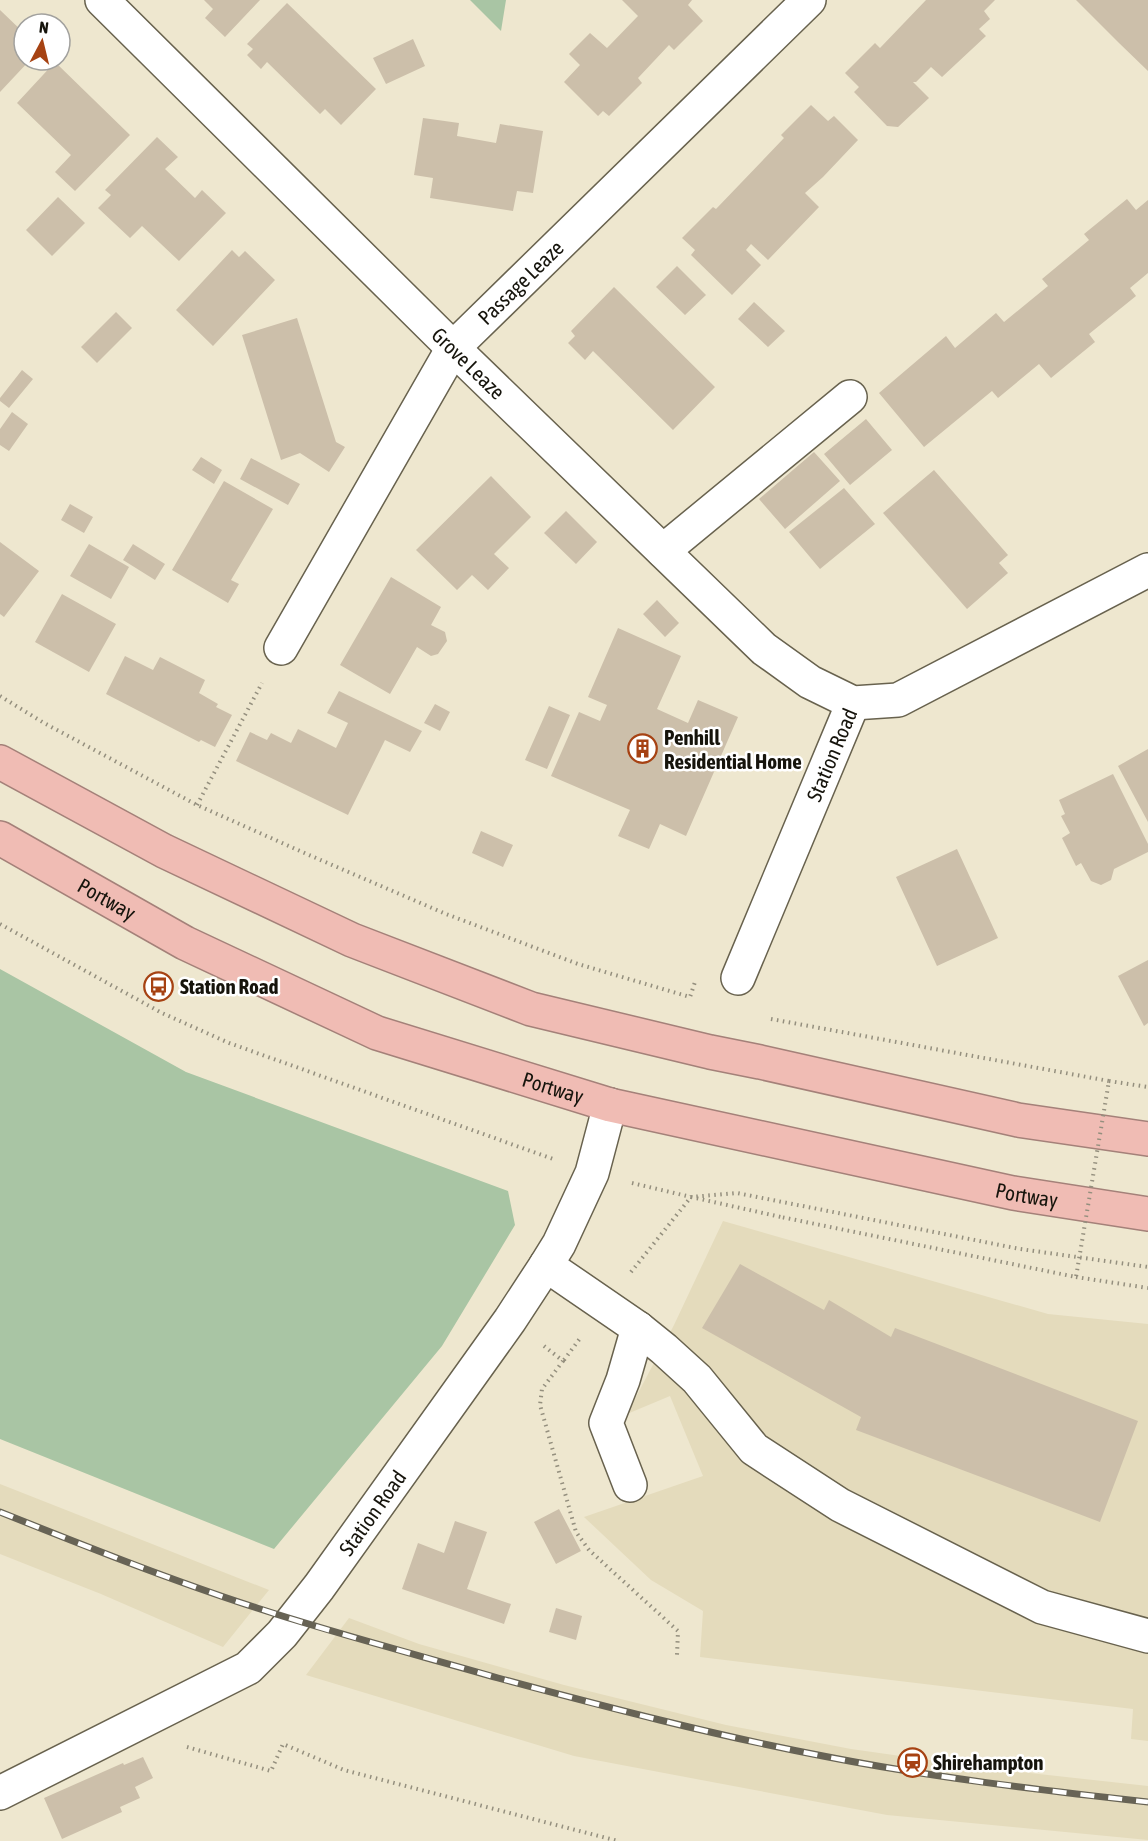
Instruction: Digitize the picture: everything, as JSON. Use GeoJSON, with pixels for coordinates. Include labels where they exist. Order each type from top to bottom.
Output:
{"type":"FeatureCollection","features":[{"type":"Feature","properties":{"kind":"highway"},"geometry":{"type":"LineString","coordinates":[[0,762],[164,851],[352,940],[531,1009],[710,1052],[1018,1120],[1148,1139]]}},
{"type":"Feature","properties":{"kind":"highway","name":"Portway"},"geometry":{"type":"LineString","coordinates":[[0,838],[185,944],[377,1033],[610,1105],[1013,1193],[1148,1214]]}},
{"type":"Feature","properties":{"kind":"street","name":"Grove Leaze"},"geometry":{"type":"LineString","coordinates":[[102,0],[453,348],[764,649],[810,682],[853,703]]}},
{"type":"Feature","properties":{"kind":"street","name":"Passage Leaze"},"geometry":{"type":"LineString","coordinates":[[281,648],[453,348],[809,0]]}},
{"type":"Feature","properties":{"kind":"street"},"geometry":{"type":"LineString","coordinates":[[663,551],[850,397]]}},
{"type":"Feature","properties":{"kind":"street","name":"Station Road"},"geometry":{"type":"LineString","coordinates":[[738,978],[853,703],[898,700],[1148,570]]}},
{"type":"Feature","properties":{"kind":"street","name":"Station Road"},"geometry":{"type":"LineString","coordinates":[[0,1793],[248,1668],[282,1634],[319,1587],[510,1320],[546,1265],[559,1244],[592,1173],[610,1105]]}},
{"type":"Feature","properties":{"kind":"street"},"geometry":{"type":"LineString","coordinates":[[546,1265],[638,1328],[697,1379],[754,1449],[840,1505],[1042,1606],[1148,1636]]}},
{"type":"Feature","properties":{"kind":"street"},"geometry":{"type":"LineString","coordinates":[[630,1485],[606,1423],[638,1328]]}},
{"type":"Feature","properties":{"kind":"path"},"geometry":{"type":"LineString","coordinates":[[197,805],[281,648]]}},
{"type":"Feature","properties":{"kind":"path"},"geometry":{"type":"LineString","coordinates":[[0,696],[44,723],[197,805],[446,914],[578,964],[690,997],[700,967],[738,978]]}},
{"type":"Feature","properties":{"kind":"path"},"geometry":{"type":"LineString","coordinates":[[762,1017],[1148,1088]]}},
{"type":"Feature","properties":{"kind":"path"},"geometry":{"type":"LineString","coordinates":[[1076,1277],[1109,1081]]}},
{"type":"Feature","properties":{"kind":"path"},"geometry":{"type":"LineString","coordinates":[[691,1197],[1076,1277],[1148,1288]]}},
{"type":"Feature","properties":{"kind":"path"},"geometry":{"type":"LineString","coordinates":[[126,1729],[271,1771],[283,1744],[344,1770],[618,1841]]}},
{"type":"Feature","properties":{"kind":"shaded area"},"geometry":{"type":"Polygon","coordinates":[[[723,1221],[1048,1314],[1148,1324],[1148,1741],[1131,1739],[1133,1709],[700,1657],[703,1611],[651,1580],[584,1517],[703,1476],[670,1396],[627,1414],[674,1325],[723,1221]]]}},
{"type":"Feature","properties":{"kind":"shaded area"},"geometry":{"type":"Polygon","coordinates":[[[0,1484],[269,1590],[223,1647],[101,1594],[0,1554],[0,1484]]]}},
{"type":"Feature","properties":{"kind":"shaded area"},"geometry":{"type":"Polygon","coordinates":[[[349,1618],[419,1644],[564,1685],[726,1725],[851,1749],[993,1769],[1148,1786],[1148,1840],[887,1815],[574,1756],[306,1675],[349,1618]]]}},
{"type":"Feature","properties":{"kind":"green space"},"geometry":{"type":"Polygon","coordinates":[[[470,0],[506,0],[501,31],[470,0]]]}},
{"type":"Feature","properties":{"kind":"green space"},"geometry":{"type":"Polygon","coordinates":[[[0,969],[186,1072],[508,1191],[515,1225],[442,1346],[274,1549],[0,1439],[0,969]]]}},
{"type":"Feature","properties":{"kind":"building"},"geometry":{"type":"Polygon","coordinates":[[[204,0],[260,0],[225,37],[205,18],[213,9],[204,0]]]}},
{"type":"Feature","properties":{"kind":"building"},"geometry":{"type":"Polygon","coordinates":[[[622,0],[692,0],[688,5],[703,21],[674,50],[669,45],[638,78],[642,83],[609,116],[603,111],[598,116],[564,82],[580,65],[569,54],[590,33],[607,48],[638,16],[622,0]]]}},
{"type":"Feature","properties":{"kind":"building"},"geometry":{"type":"Polygon","coordinates":[[[926,0],[995,0],[984,11],[990,19],[979,29],[986,36],[942,77],[931,67],[916,82],[913,82],[929,98],[898,127],[887,126],[854,92],[859,87],[845,73],[875,43],[880,48],[926,0]]]}},
{"type":"Feature","properties":{"kind":"building"},"geometry":{"type":"Polygon","coordinates":[[[1076,0],[1148,0],[1148,71],[1119,43],[1076,0]]]}},
{"type":"Feature","properties":{"kind":"building"},"geometry":{"type":"Polygon","coordinates":[[[287,3],[376,89],[341,125],[325,109],[320,114],[267,62],[261,69],[247,55],[253,49],[247,44],[287,3]]]}},
{"type":"Feature","properties":{"kind":"building"},"geometry":{"type":"Polygon","coordinates":[[[0,10],[12,22],[12,72],[19,72],[0,92],[0,10]]]}},
{"type":"Feature","properties":{"kind":"building"},"geometry":{"type":"Polygon","coordinates":[[[413,39],[425,66],[386,84],[373,58],[413,39]]]}},
{"type":"Feature","properties":{"kind":"building"},"geometry":{"type":"Polygon","coordinates":[[[46,72],[65,72],[130,135],[75,191],[55,172],[71,155],[17,103],[46,72]]]}},
{"type":"Feature","properties":{"kind":"building"},"geometry":{"type":"Polygon","coordinates":[[[811,105],[828,121],[834,116],[858,140],[805,193],[819,207],[768,260],[751,244],[746,250],[761,265],[732,295],[691,255],[695,250],[682,238],[713,207],[716,209],[784,138],[781,135],[811,105]]]}},
{"type":"Feature","properties":{"kind":"building"},"geometry":{"type":"Polygon","coordinates":[[[423,118],[459,123],[457,136],[496,143],[500,124],[543,131],[533,193],[517,191],[513,211],[430,198],[433,178],[414,175],[423,118]]]}},
{"type":"Feature","properties":{"kind":"building"},"geometry":{"type":"Polygon","coordinates":[[[157,137],[178,157],[165,169],[195,198],[202,190],[226,213],[179,261],[142,226],[130,238],[98,208],[111,195],[105,190],[157,137]]]}},
{"type":"Feature","properties":{"kind":"building"},"geometry":{"type":"Polygon","coordinates":[[[58,197],[85,223],[52,256],[26,230],[58,197]]]}},
{"type":"Feature","properties":{"kind":"building"},"geometry":{"type":"Polygon","coordinates":[[[1127,199],[1136,210],[1148,200],[1148,273],[1130,288],[1136,296],[1089,334],[1095,342],[1051,378],[1039,364],[998,398],[992,391],[924,447],[879,393],[946,336],[955,348],[996,313],[1004,322],[1048,286],[1042,279],[1089,240],[1084,234],[1127,199]]]}},
{"type":"Feature","properties":{"kind":"building"},"geometry":{"type":"Polygon","coordinates":[[[232,250],[239,257],[245,251],[275,280],[213,346],[176,310],[232,250]]]}},
{"type":"Feature","properties":{"kind":"building"},"geometry":{"type":"Polygon","coordinates":[[[677,266],[706,295],[685,315],[656,287],[677,266]]]}},
{"type":"Feature","properties":{"kind":"building"},"geometry":{"type":"Polygon","coordinates":[[[614,287],[715,387],[673,430],[593,351],[585,360],[568,343],[575,336],[571,331],[614,287]]]}},
{"type":"Feature","properties":{"kind":"building"},"geometry":{"type":"Polygon","coordinates":[[[754,302],[785,331],[768,347],[738,319],[754,302]]]}},
{"type":"Feature","properties":{"kind":"building"},"geometry":{"type":"Polygon","coordinates":[[[116,312],[132,328],[97,363],[81,347],[116,312]]]}},
{"type":"Feature","properties":{"kind":"building"},"geometry":{"type":"Polygon","coordinates":[[[297,318],[336,442],[345,447],[329,472],[300,453],[281,460],[242,335],[297,318]]]}},
{"type":"Feature","properties":{"kind":"building"},"geometry":{"type":"Polygon","coordinates":[[[22,370],[33,379],[9,408],[0,401],[0,398],[22,370]]]}},
{"type":"Feature","properties":{"kind":"building"},"geometry":{"type":"Polygon","coordinates":[[[12,412],[28,424],[9,451],[0,445],[0,429],[12,412]]]}},
{"type":"Feature","properties":{"kind":"building"},"geometry":{"type":"Polygon","coordinates":[[[866,419],[892,450],[850,485],[824,454],[866,419]]]}},
{"type":"Feature","properties":{"kind":"building"},"geometry":{"type":"Polygon","coordinates":[[[814,452],[840,481],[785,529],[759,499],[814,452]]]}},
{"type":"Feature","properties":{"kind":"building"},"geometry":{"type":"Polygon","coordinates":[[[201,457],[222,470],[214,484],[192,470],[201,457]]]}},
{"type":"Feature","properties":{"kind":"building"},"geometry":{"type":"Polygon","coordinates":[[[251,458],[300,484],[288,505],[240,479],[251,458]]]}},
{"type":"Feature","properties":{"kind":"building"},"geometry":{"type":"Polygon","coordinates":[[[934,470],[1008,555],[999,563],[1008,573],[967,609],[883,513],[934,470]]]}},
{"type":"Feature","properties":{"kind":"building"},"geometry":{"type":"Polygon","coordinates":[[[491,476],[531,517],[494,554],[509,568],[488,590],[472,575],[457,590],[416,550],[491,476]]]}},
{"type":"Feature","properties":{"kind":"building"},"geometry":{"type":"Polygon","coordinates":[[[224,481],[273,509],[231,580],[239,584],[228,603],[172,570],[224,481]]]}},
{"type":"Feature","properties":{"kind":"building"},"geometry":{"type":"Polygon","coordinates":[[[844,488],[875,524],[820,569],[789,532],[844,488]]]}},
{"type":"Feature","properties":{"kind":"building"},"geometry":{"type":"Polygon","coordinates":[[[70,504],[93,517],[84,533],[61,520],[70,504]]]}},
{"type":"Feature","properties":{"kind":"building"},"geometry":{"type":"Polygon","coordinates":[[[566,511],[597,542],[576,564],[544,533],[566,511]]]}},
{"type":"Feature","properties":{"kind":"building"},"geometry":{"type":"Polygon","coordinates":[[[0,542],[39,571],[4,617],[0,614],[0,542]]]}},
{"type":"Feature","properties":{"kind":"building"},"geometry":{"type":"Polygon","coordinates":[[[89,544],[129,567],[111,599],[70,576],[89,544]]]}},
{"type":"Feature","properties":{"kind":"building"},"geometry":{"type":"Polygon","coordinates":[[[133,544],[165,564],[155,580],[123,560],[133,544]]]}},
{"type":"Feature","properties":{"kind":"building"},"geometry":{"type":"Polygon","coordinates":[[[391,577],[441,607],[431,625],[445,632],[447,641],[438,654],[431,656],[417,647],[390,694],[340,665],[391,577]]]}},
{"type":"Feature","properties":{"kind":"building"},"geometry":{"type":"Polygon","coordinates":[[[62,594],[116,624],[89,672],[35,642],[62,594]]]}},
{"type":"Feature","properties":{"kind":"building"},"geometry":{"type":"Polygon","coordinates":[[[657,600],[679,623],[665,637],[643,614],[657,600]]]}},
{"type":"Feature","properties":{"kind":"building","name":"Penhill Residential Home"},"geometry":{"type":"Polygon","coordinates":[[[618,628],[681,656],[657,709],[688,723],[698,700],[738,717],[686,836],[660,824],[649,849],[618,836],[630,810],[551,776],[579,712],[600,721],[607,705],[588,697],[618,628]]]}},
{"type":"Feature","properties":{"kind":"building"},"geometry":{"type":"Polygon","coordinates":[[[125,656],[153,670],[160,657],[205,680],[199,693],[218,704],[216,707],[232,715],[215,747],[201,740],[199,742],[106,694],[125,656]]]}},
{"type":"Feature","properties":{"kind":"building"},"geometry":{"type":"Polygon","coordinates":[[[339,691],[422,731],[410,752],[385,740],[348,815],[236,761],[250,732],[267,740],[271,733],[291,743],[298,729],[336,748],[348,723],[327,713],[339,691]]]}},
{"type":"Feature","properties":{"kind":"building"},"geometry":{"type":"Polygon","coordinates":[[[435,704],[450,712],[440,731],[424,723],[435,704]]]}},
{"type":"Feature","properties":{"kind":"building"},"geometry":{"type":"Polygon","coordinates":[[[549,706],[570,715],[547,769],[525,760],[549,706]]]}},
{"type":"Feature","properties":{"kind":"building"},"geometry":{"type":"Polygon","coordinates":[[[1148,749],[1148,822],[1118,766],[1148,749]]]}},
{"type":"Feature","properties":{"kind":"building"},"geometry":{"type":"Polygon","coordinates":[[[1113,774],[1148,844],[1148,852],[1114,869],[1111,880],[1101,885],[1091,881],[1081,863],[1076,866],[1062,838],[1070,833],[1061,816],[1065,814],[1059,800],[1113,774]]]}},
{"type":"Feature","properties":{"kind":"building"},"geometry":{"type":"Polygon","coordinates":[[[481,831],[513,845],[503,867],[472,853],[481,831]]]}},
{"type":"Feature","properties":{"kind":"building"},"geometry":{"type":"Polygon","coordinates":[[[957,849],[998,938],[937,966],[896,877],[957,849]]]}},
{"type":"Feature","properties":{"kind":"building"},"geometry":{"type":"Polygon","coordinates":[[[1148,960],[1148,1023],[1144,1026],[1118,976],[1148,960]]]}},
{"type":"Feature","properties":{"kind":"building"},"geometry":{"type":"Polygon","coordinates":[[[740,1264],[824,1310],[829,1300],[891,1337],[895,1328],[1138,1421],[1100,1522],[856,1430],[861,1417],[702,1328],[740,1264]]]}},
{"type":"Feature","properties":{"kind":"building"},"geometry":{"type":"Polygon","coordinates":[[[559,1509],[581,1551],[556,1564],[534,1522],[559,1509]]]}},
{"type":"Feature","properties":{"kind":"building"},"geometry":{"type":"Polygon","coordinates":[[[455,1521],[487,1532],[467,1589],[511,1604],[504,1624],[402,1589],[418,1543],[444,1553],[455,1521]]]}},
{"type":"Feature","properties":{"kind":"building"},"geometry":{"type":"Polygon","coordinates":[[[556,1608],[582,1616],[576,1640],[549,1632],[556,1608]]]}},
{"type":"Feature","properties":{"kind":"building"},"geometry":{"type":"Polygon","coordinates":[[[143,1757],[153,1778],[135,1787],[140,1798],[120,1807],[122,1812],[62,1839],[44,1798],[123,1763],[124,1765],[143,1757]]]}},
{"type":"Feature","properties":{"kind":"railway"},"geometry":{"type":"LineString","coordinates":[[0,1512],[160,1574],[257,1608],[317,1627],[619,1710],[741,1739],[863,1764],[1066,1793],[1148,1802]]}},
{"type":"Feature","properties":{"kind":"place","name":"Penhill Residential Home"},"geometry":{"type":"Point","coordinates":[643,749]}},
{"type":"Feature","properties":{"kind":"place","name":"Station Road"},"geometry":{"type":"Point","coordinates":[159,986]}},
{"type":"Feature","properties":{"kind":"place","name":"Shirehampton"},"geometry":{"type":"Point","coordinates":[912,1762]}}]}
